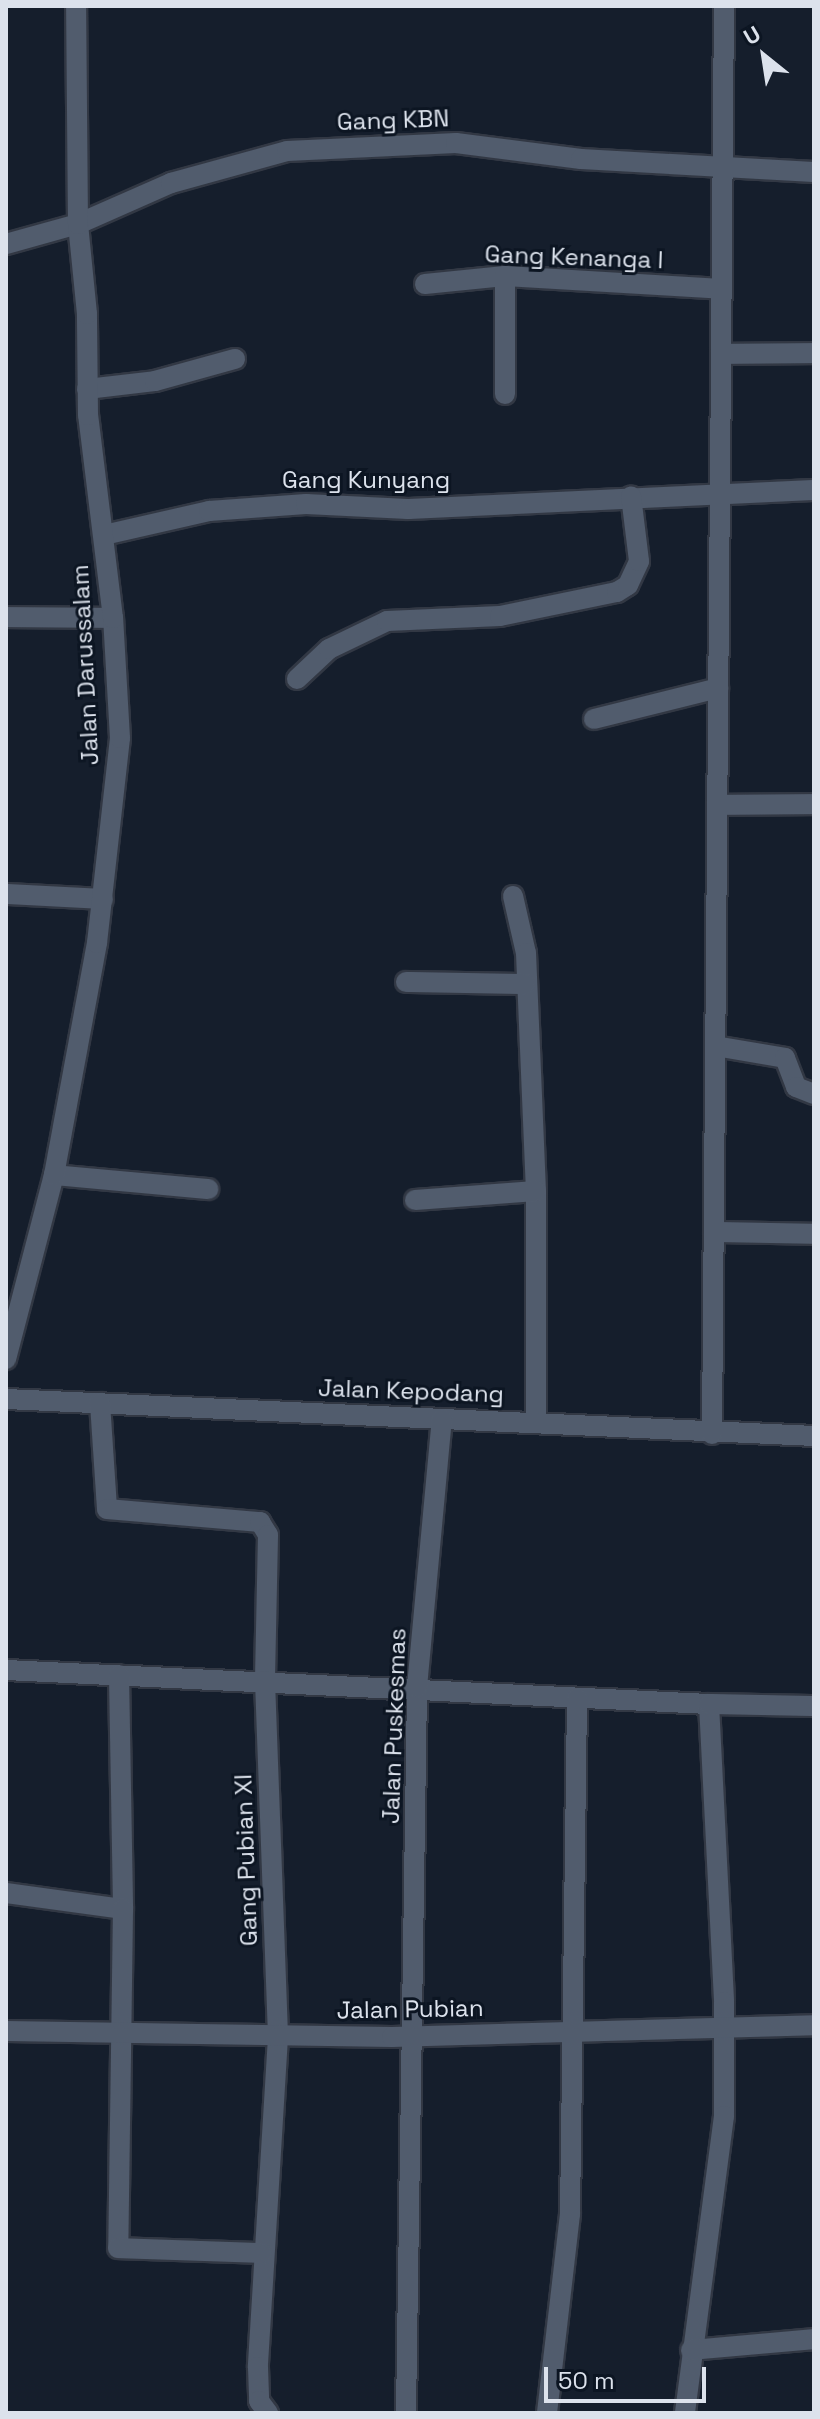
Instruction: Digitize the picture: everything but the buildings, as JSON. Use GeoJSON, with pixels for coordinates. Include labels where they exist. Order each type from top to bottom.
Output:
{"type":"FeatureCollection","features":[{"type":"Feature","properties":{"kind":"street","name":"Jalan Darussalam"},"geometry":{"type":"LineString","coordinates":[[6,1359],[54,1175],[103,899],[120,738],[113,618],[87,389],[78,224],[76,6]]}},
{"type":"Feature","properties":{"kind":"street"},"geometry":{"type":"LineString","coordinates":[[712,1434],[724,6]]}},
{"type":"Feature","properties":{"kind":"street","name":"Gang KBN"},"geometry":{"type":"LineString","coordinates":[[6,244],[78,224],[171,183],[287,151],[456,143],[581,159],[814,172]]}},
{"type":"Feature","properties":{"kind":"street"},"geometry":{"type":"LineString","coordinates":[[505,276],[505,394]]}},
{"type":"Feature","properties":{"kind":"street","name":"Gang Kenanga I"},"geometry":{"type":"LineString","coordinates":[[425,284],[505,276],[722,289]]}},
{"type":"Feature","properties":{"kind":"street"},"geometry":{"type":"LineString","coordinates":[[721,354],[814,353]]}},
{"type":"Feature","properties":{"kind":"street"},"geometry":{"type":"LineString","coordinates":[[87,389],[155,381],[235,359]]}},
{"type":"Feature","properties":{"kind":"street","name":"Gang Kunyang"},"geometry":{"type":"LineString","coordinates":[[104,535],[209,511],[306,504],[408,509],[631,496],[814,490]]}},
{"type":"Feature","properties":{"kind":"street"},"geometry":{"type":"LineString","coordinates":[[297,679],[329,649],[387,621],[500,616],[617,592],[628,585],[639,561],[631,496]]}},
{"type":"Feature","properties":{"kind":"street"},"geometry":{"type":"LineString","coordinates":[[6,617],[113,618]]}},
{"type":"Feature","properties":{"kind":"street"},"geometry":{"type":"LineString","coordinates":[[594,719],[718,688]]}},
{"type":"Feature","properties":{"kind":"street"},"geometry":{"type":"LineString","coordinates":[[717,805],[814,804]]}},
{"type":"Feature","properties":{"kind":"street"},"geometry":{"type":"LineString","coordinates":[[6,894],[103,899]]}},
{"type":"Feature","properties":{"kind":"street"},"geometry":{"type":"LineString","coordinates":[[513,896],[526,953],[536,1191],[536,1421]]}},
{"type":"Feature","properties":{"kind":"street"},"geometry":{"type":"LineString","coordinates":[[406,982],[525,984]]}},
{"type":"Feature","properties":{"kind":"street"},"geometry":{"type":"LineString","coordinates":[[715,1046],[785,1058],[796,1087],[814,1094]]}},
{"type":"Feature","properties":{"kind":"street"},"geometry":{"type":"LineString","coordinates":[[54,1175],[208,1189]]}},
{"type":"Feature","properties":{"kind":"street"},"geometry":{"type":"LineString","coordinates":[[415,1200],[536,1191]]}},
{"type":"Feature","properties":{"kind":"street"},"geometry":{"type":"LineString","coordinates":[[714,1232],[814,1234]]}},
{"type":"Feature","properties":{"kind":"street","name":"Jalan Kepodang"},"geometry":{"type":"LineString","coordinates":[[6,1399],[536,1421],[712,1434],[814,1436]]}},
{"type":"Feature","properties":{"kind":"street","name":"Gang Pubian XI"},"geometry":{"type":"LineString","coordinates":[[100,1403],[107,1509],[260,1522],[268,1532],[265,1681],[278,2037],[262,2253],[258,2367],[259,2401],[268,2413]]}},
{"type":"Feature","properties":{"kind":"street","name":"Jalan Puskesmas"},"geometry":{"type":"LineString","coordinates":[[406,2413],[417,1687],[442,1419]]}},
{"type":"Feature","properties":{"kind":"street"},"geometry":{"type":"LineString","coordinates":[[6,1670],[417,1687],[709,1704],[814,1706]]}},
{"type":"Feature","properties":{"kind":"street"},"geometry":{"type":"LineString","coordinates":[[119,1675],[124,2032],[118,2043],[118,2248],[262,2253]]}},
{"type":"Feature","properties":{"kind":"street"},"geometry":{"type":"LineString","coordinates":[[547,2413],[570,2214],[577,1698]]}},
{"type":"Feature","properties":{"kind":"street"},"geometry":{"type":"LineString","coordinates":[[685,2413],[691,2350],[715,2210],[724,2116],[709,1704]]}},
{"type":"Feature","properties":{"kind":"street"},"geometry":{"type":"LineString","coordinates":[[6,1893],[123,1909]]}},
{"type":"Feature","properties":{"kind":"street","name":"Jalan Pubian"},"geometry":{"type":"LineString","coordinates":[[6,2031],[278,2037],[414,2036],[723,2025],[814,2025]]}},
{"type":"Feature","properties":{"kind":"street"},"geometry":{"type":"LineString","coordinates":[[691,2350],[814,2339]]}}]}
